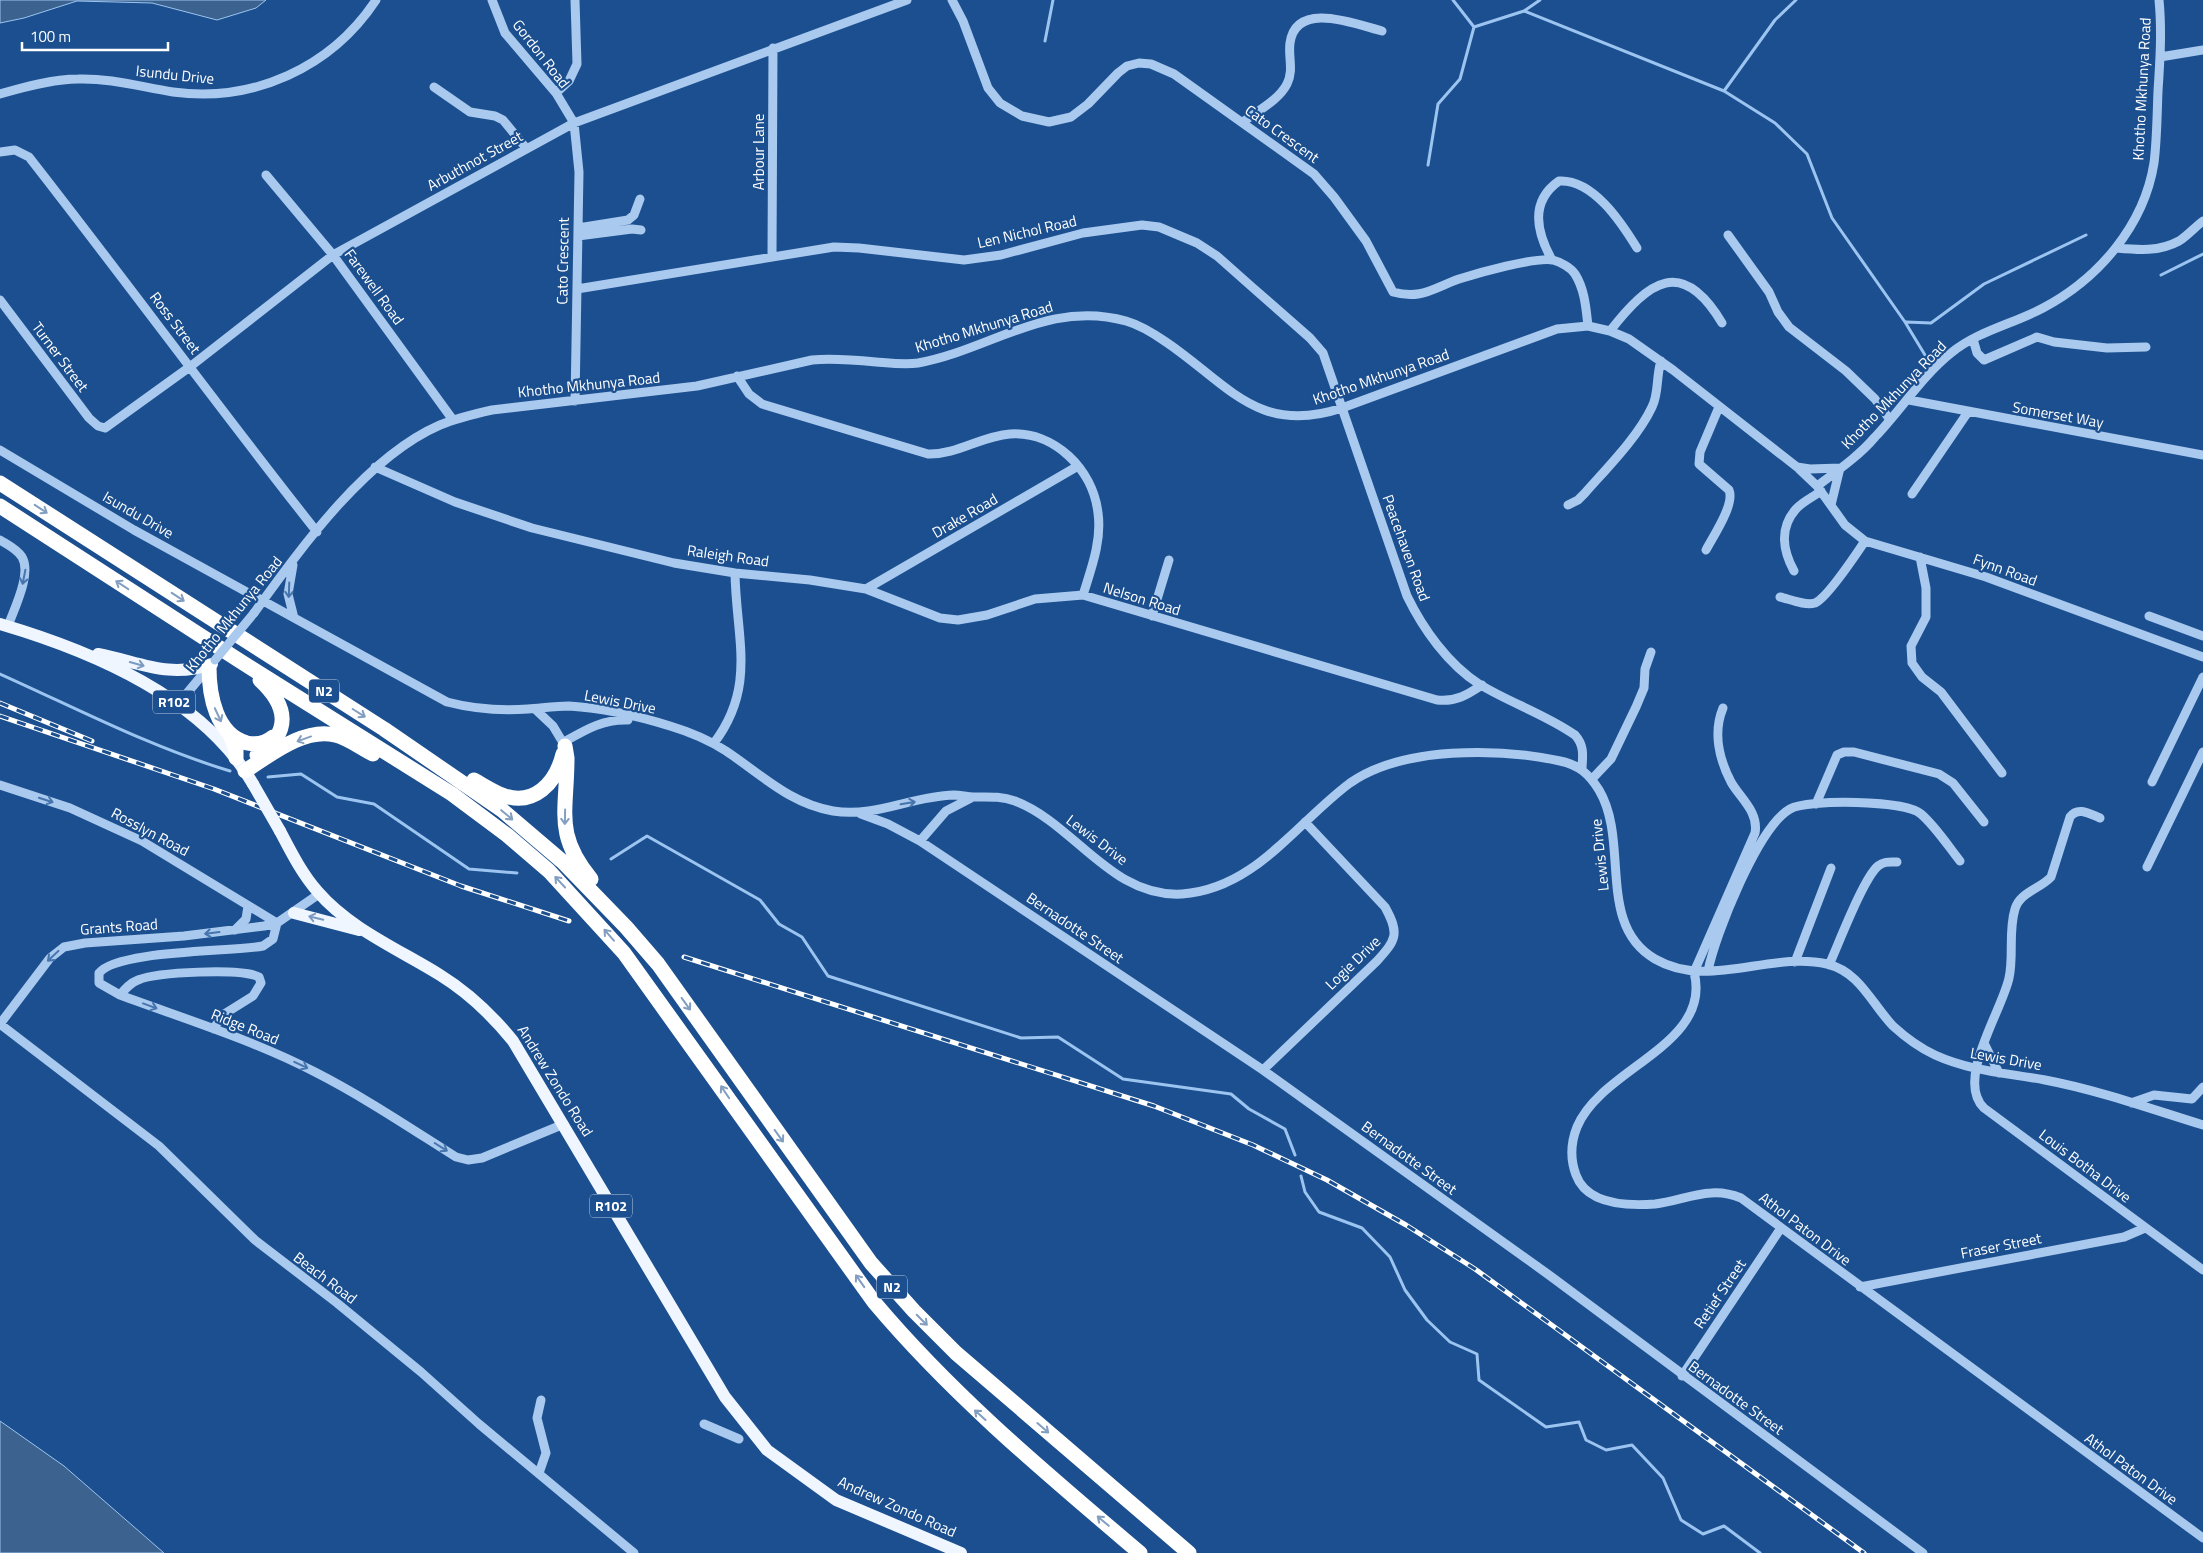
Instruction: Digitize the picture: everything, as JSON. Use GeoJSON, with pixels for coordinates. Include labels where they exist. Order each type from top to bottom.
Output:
{"type":"FeatureCollection","features":[{"type":"Feature","properties":{"kind":"highway","name":"N2"},"geometry":{"type":"LineString","coordinates":[[0,483],[417,751],[502,810],[556,856],[643,946],[871,1263],[914,1311],[956,1353],[1188,1553]]}},
{"type":"Feature","properties":{"kind":"highway","name":"N2"},"geometry":{"type":"LineString","coordinates":[[0,506],[240,661],[394,756],[487,820],[549,871],[624,953],[874,1302],[913,1349],[972,1407],[1140,1553]]}},
{"type":"Feature","properties":{"kind":"highway"},"geometry":{"type":"LineString","coordinates":[[240,661],[279,700],[283,716],[276,734],[268,747],[243,769]]}},
{"type":"Feature","properties":{"kind":"highway"},"geometry":{"type":"LineString","coordinates":[[212,664],[212,701],[218,717],[230,734],[243,769]]}},
{"type":"Feature","properties":{"kind":"highway"},"geometry":{"type":"LineString","coordinates":[[230,734],[253,744],[266,741],[276,734]]}},
{"type":"Feature","properties":{"kind":"highway"},"geometry":{"type":"LineString","coordinates":[[243,769],[299,740],[332,734],[367,751],[487,820]]}},
{"type":"Feature","properties":{"kind":"highway"},"geometry":{"type":"LineString","coordinates":[[417,751],[502,795],[515,797],[535,795],[548,786],[557,772],[564,744]]}},
{"type":"Feature","properties":{"kind":"highway"},"geometry":{"type":"LineString","coordinates":[[564,744],[567,758],[565,833],[569,845],[579,865],[643,946]]}},
{"type":"Feature","properties":{"kind":"main road","name":"Andrew Zondo Road"},"geometry":{"type":"LineString","coordinates":[[4,625],[73,648],[102,661],[178,704],[214,733],[243,769],[301,869],[319,894],[371,934],[442,976],[490,1013],[514,1041],[725,1397],[767,1450],[801,1477],[836,1500],[961,1553]]}},
{"type":"Feature","properties":{"kind":"main road"},"geometry":{"type":"LineString","coordinates":[[73,648],[163,670],[183,671],[212,664]]}},
{"type":"Feature","properties":{"kind":"main road"},"geometry":{"type":"LineString","coordinates":[[294,913],[371,934]]}},
{"type":"Feature","properties":{"kind":"street","name":"Isundu Drive"},"geometry":{"type":"LineString","coordinates":[[0,94],[77,79],[108,80],[187,93],[222,94],[244,91],[287,76],[324,55],[354,27],[376,0]]}},
{"type":"Feature","properties":{"kind":"street","name":"Gordon Road"},"geometry":{"type":"LineString","coordinates":[[492,0],[505,33],[556,93],[574,122]]}},
{"type":"Feature","properties":{"kind":"street"},"geometry":{"type":"LineString","coordinates":[[556,93],[569,81],[577,64],[575,0]]}},
{"type":"Feature","properties":{"kind":"street","name":"Arbuthnot Street"},"geometry":{"type":"LineString","coordinates":[[102,428],[116,422],[333,255],[574,122],[907,0]]}},
{"type":"Feature","properties":{"kind":"street","name":"Cato Crescent"},"geometry":{"type":"LineString","coordinates":[[952,0],[963,20],[988,88],[1000,103],[1022,116],[1049,122],[1071,116],[1088,104],[1127,66],[1139,63],[1151,64],[1174,74],[1308,169],[1324,185],[1366,241],[1393,292],[1405,295],[1419,295],[1459,279],[1509,266],[1552,260]]}},
{"type":"Feature","properties":{"kind":"street","name":"Khotho Mkhunya Road"},"geometry":{"type":"LineString","coordinates":[[178,704],[254,613],[317,532],[375,467],[418,436],[453,420],[492,410],[697,386],[812,360],[830,358],[917,363],[1057,317],[1090,314],[1127,321],[1148,330],[1177,349],[1232,394],[1264,411],[1306,417],[1342,408],[1526,338],[1557,329],[1588,326],[1610,331],[1629,339],[1661,361],[1719,408],[1797,466],[1819,488],[1874,439],[1951,352],[1973,339],[2043,308],[2080,284],[2105,262],[2116,248],[2140,206],[2154,164],[2160,58],[2159,0]]}},
{"type":"Feature","properties":{"kind":"street"},"geometry":{"type":"LineString","coordinates":[[1243,122],[1282,93],[1288,84],[1292,68],[1289,46],[1292,32],[1306,19],[1316,17],[1340,20],[1382,31]]}},
{"type":"Feature","properties":{"kind":"street","name":"Arbour Lane"},"geometry":{"type":"LineString","coordinates":[[772,256],[773,48]]}},
{"type":"Feature","properties":{"kind":"street"},"geometry":{"type":"LineString","coordinates":[[2160,58],[2203,50]]}},
{"type":"Feature","properties":{"kind":"street"},"geometry":{"type":"LineString","coordinates":[[434,86],[470,112],[498,117],[503,120],[526,148]]}},
{"type":"Feature","properties":{"kind":"street","name":"Cato Crescent"},"geometry":{"type":"LineString","coordinates":[[574,122],[579,172],[575,401]]}},
{"type":"Feature","properties":{"kind":"street","name":"Ross Street"},"geometry":{"type":"LineString","coordinates":[[0,152],[15,150],[29,157],[190,366],[234,427],[317,532]]}},
{"type":"Feature","properties":{"kind":"street","name":"Farewell Road"},"geometry":{"type":"LineString","coordinates":[[266,175],[333,255],[453,420]]}},
{"type":"Feature","properties":{"kind":"street"},"geometry":{"type":"LineString","coordinates":[[1588,326],[1583,292],[1574,273],[1564,264],[1552,260],[1544,247],[1537,220],[1541,203],[1559,181],[1569,180],[1583,187],[1607,206],[1637,248]]}},
{"type":"Feature","properties":{"kind":"street"},"geometry":{"type":"LineString","coordinates":[[578,232],[628,220],[634,215],[640,199]]}},
{"type":"Feature","properties":{"kind":"street"},"geometry":{"type":"LineString","coordinates":[[2116,248],[2144,250],[2164,247],[2180,240],[2203,221]]}},
{"type":"Feature","properties":{"kind":"street","name":"Len Nichol Road"},"geometry":{"type":"LineString","coordinates":[[576,289],[834,247],[964,260],[1002,255],[1102,230],[1160,226],[1176,232],[1217,256],[1318,346],[1334,381],[1342,408]]}},
{"type":"Feature","properties":{"kind":"street"},"geometry":{"type":"LineString","coordinates":[[578,232],[641,230]]}},
{"type":"Feature","properties":{"kind":"street"},"geometry":{"type":"LineString","coordinates":[[1728,235],[1768,292],[1778,312],[1789,327],[1846,371],[1875,399],[1890,420]]}},
{"type":"Feature","properties":{"kind":"street"},"geometry":{"type":"LineString","coordinates":[[1610,331],[1640,298],[1664,282],[1673,281],[1683,283],[1700,293],[1722,323]]}},
{"type":"Feature","properties":{"kind":"street","name":"Turner Street"},"geometry":{"type":"LineString","coordinates":[[0,300],[84,412],[102,428]]}},
{"type":"Feature","properties":{"kind":"street"},"geometry":{"type":"LineString","coordinates":[[1973,339],[1977,353],[1984,360],[2037,337],[2054,342],[2107,348],[2146,347]]}},
{"type":"Feature","properties":{"kind":"street"},"geometry":{"type":"LineString","coordinates":[[1568,505],[1585,494],[1642,423],[1655,398],[1657,374],[1661,361]]}},
{"type":"Feature","properties":{"kind":"street","name":"Nelson Road"},"geometry":{"type":"LineString","coordinates":[[737,376],[749,394],[762,404],[913,451],[942,455],[994,436],[1018,434],[1038,438],[1058,446],[1078,466],[1094,495],[1098,512],[1099,531],[1094,560],[1083,595],[1438,700],[1449,701],[1462,698],[1482,685]]}},
{"type":"Feature","properties":{"kind":"street","name":"Somerset Way"},"geometry":{"type":"LineString","coordinates":[[1909,400],[2203,455]]}},
{"type":"Feature","properties":{"kind":"street","name":"Peacehaven Road"},"geometry":{"type":"LineString","coordinates":[[1342,408],[1401,579],[1414,610],[1453,662],[1482,685],[1575,735],[1581,742],[1583,750],[1582,768]]}},
{"type":"Feature","properties":{"kind":"street"},"geometry":{"type":"LineString","coordinates":[[1706,550],[1727,509],[1731,495],[1729,490],[1699,464],[1700,452],[1719,408]]}},
{"type":"Feature","properties":{"kind":"street"},"geometry":{"type":"LineString","coordinates":[[1912,494],[1968,412]]}},
{"type":"Feature","properties":{"kind":"street","name":"Isundu Drive"},"geometry":{"type":"LineString","coordinates":[[0,450],[134,530],[263,601]]}},
{"type":"Feature","properties":{"kind":"street","name":"Drake Road"},"geometry":{"type":"LineString","coordinates":[[866,590],[1078,466]]}},
{"type":"Feature","properties":{"kind":"street"},"geometry":{"type":"LineString","coordinates":[[1797,466],[1810,469],[1840,468],[1831,505]]}},
{"type":"Feature","properties":{"kind":"street","name":"Raleigh Road"},"geometry":{"type":"LineString","coordinates":[[375,467],[455,502],[524,526],[674,563],[735,573],[810,580],[866,590],[940,618],[958,620],[987,615],[1049,597],[1083,595]]}},
{"type":"Feature","properties":{"kind":"street"},"geometry":{"type":"LineString","coordinates":[[1794,571],[1784,548],[1788,522],[1796,509],[1819,488]]}},
{"type":"Feature","properties":{"kind":"street","name":"Fynn Road"},"geometry":{"type":"LineString","coordinates":[[1819,488],[1845,525],[1865,541],[1986,577],[2203,657]]}},
{"type":"Feature","properties":{"kind":"street"},"geometry":{"type":"LineString","coordinates":[[0,540],[18,552],[23,559],[25,568],[21,591],[4,625]]}},
{"type":"Feature","properties":{"kind":"street"},"geometry":{"type":"LineString","coordinates":[[1780,597],[1809,604],[1820,600],[1851,563],[1865,541]]}},
{"type":"Feature","properties":{"kind":"street"},"geometry":{"type":"LineString","coordinates":[[1920,557],[1926,588],[1926,617],[1911,646],[1912,663],[1922,677],[1941,692],[2002,773]]}},
{"type":"Feature","properties":{"kind":"street"},"geometry":{"type":"LineString","coordinates":[[1152,616],[1169,560]]}},
{"type":"Feature","properties":{"kind":"street"},"geometry":{"type":"LineString","coordinates":[[294,562],[288,594],[294,618]]}},
{"type":"Feature","properties":{"kind":"street"},"geometry":{"type":"LineString","coordinates":[[714,743],[725,728],[740,692],[742,667],[736,609],[735,573]]}},
{"type":"Feature","properties":{"kind":"street","name":"Lewis Drive"},"geometry":{"type":"LineString","coordinates":[[263,601],[447,702],[483,709],[535,709],[564,706],[588,708],[649,720],[714,743],[789,796],[810,806],[860,814],[953,795],[992,796],[1014,801],[1044,817],[1111,872],[1152,891],[1168,894],[1206,890],[1231,881],[1268,856],[1355,780],[1390,763],[1422,756],[1451,753],[1492,753],[1562,761],[1582,768],[1592,779],[1610,812],[1614,834],[1617,892],[1622,919],[1627,931],[1640,948],[1653,958],[1674,968],[1694,972],[1795,962],[1829,965],[1846,972],[1863,986],[1892,1025],[1930,1053],[1976,1070],[2047,1080],[2203,1125]]}},
{"type":"Feature","properties":{"kind":"street"},"geometry":{"type":"LineString","coordinates":[[2149,616],[2203,636]]}},
{"type":"Feature","properties":{"kind":"street"},"geometry":{"type":"LineString","coordinates":[[1592,779],[1611,759],[1636,707],[1644,688],[1645,669],[1651,652]]}},
{"type":"Feature","properties":{"kind":"street"},"geometry":{"type":"LineString","coordinates":[[2152,782],[2203,676]]}},
{"type":"Feature","properties":{"kind":"street"},"geometry":{"type":"LineString","coordinates":[[1694,972],[1744,860],[1756,826],[1750,808],[1731,781],[1720,752],[1717,730],[1723,708]]}},
{"type":"Feature","properties":{"kind":"street"},"geometry":{"type":"LineString","coordinates":[[535,709],[553,726],[564,744],[594,725],[609,720],[649,720]]}},
{"type":"Feature","properties":{"kind":"street"},"geometry":{"type":"LineString","coordinates":[[1816,804],[1837,755],[1844,752],[1854,752],[1939,774],[1953,784],[1984,822]]}},
{"type":"Feature","properties":{"kind":"street"},"geometry":{"type":"LineString","coordinates":[[2147,867],[2203,752]]}},
{"type":"Feature","properties":{"kind":"street","name":"Rosslyn Road"},"geometry":{"type":"LineString","coordinates":[[0,785],[70,808],[142,840],[277,923]]}},
{"type":"Feature","properties":{"kind":"street","name":"Lewis Drive"},"geometry":{"type":"LineString","coordinates":[[920,841],[946,812],[974,797]]}},
{"type":"Feature","properties":{"kind":"street"},"geometry":{"type":"LineString","coordinates":[[1708,971],[1718,932],[1759,846],[1777,820],[1789,810],[1816,804],[1882,803],[1907,806],[1920,813],[1960,860]]}},
{"type":"Feature","properties":{"kind":"street","name":"Louis Botha Drive"},"geometry":{"type":"LineString","coordinates":[[2100,818],[2081,811],[2073,812],[2051,877],[2045,884],[2021,898],[2015,909],[2009,980],[1984,1043],[1976,1070],[1975,1094],[1978,1102],[1984,1108],[2203,1270]]}},
{"type":"Feature","properties":{"kind":"street","name":"Bernadotte Street"},"geometry":{"type":"LineString","coordinates":[[860,814],[888,824],[920,841],[1263,1070],[1541,1270],[1923,1553]]}},
{"type":"Feature","properties":{"kind":"street","name":"Logie Drive"},"geometry":{"type":"LineString","coordinates":[[1263,1070],[1377,961],[1393,943],[1395,934],[1392,918],[1385,907],[1305,822]]}},
{"type":"Feature","properties":{"kind":"street"},"geometry":{"type":"LineString","coordinates":[[1829,965],[1868,878],[1879,865],[1885,862],[1897,862]]}},
{"type":"Feature","properties":{"kind":"street"},"geometry":{"type":"LineString","coordinates":[[1795,962],[1832,868]]}},
{"type":"Feature","properties":{"kind":"street"},"geometry":{"type":"LineString","coordinates":[[277,923],[319,894]]}},
{"type":"Feature","properties":{"kind":"street"},"geometry":{"type":"LineString","coordinates":[[235,930],[246,919],[248,906]]}},
{"type":"Feature","properties":{"kind":"street","name":"Grants Road"},"geometry":{"type":"LineString","coordinates":[[0,1024],[50,958],[64,947],[85,943],[235,930],[277,923]]}},
{"type":"Feature","properties":{"kind":"street","name":"Ridge Road"},"geometry":{"type":"LineString","coordinates":[[277,923],[272,939],[263,946],[113,963],[102,969],[98,980],[103,987],[120,995],[256,1045],[315,1072],[456,1156],[468,1160],[482,1158],[564,1124]]}},
{"type":"Feature","properties":{"kind":"street"},"geometry":{"type":"LineString","coordinates":[[120,995],[132,982],[151,976],[226,972],[250,974],[259,977],[261,983],[253,996],[224,1014],[214,1029]]}},
{"type":"Feature","properties":{"kind":"street","name":"Athol Paton Drive"},"geometry":{"type":"LineString","coordinates":[[1694,972],[1697,995],[1685,1025],[1598,1097],[1585,1111],[1577,1127],[1571,1149],[1573,1166],[1579,1183],[1591,1195],[1628,1205],[1656,1204],[1712,1193],[1728,1193],[1741,1198],[2203,1538]]}},
{"type":"Feature","properties":{"kind":"street","name":"Beach Road"},"geometry":{"type":"LineString","coordinates":[[0,1024],[159,1146],[255,1240],[337,1303],[634,1553]]}},
{"type":"Feature","properties":{"kind":"street"},"geometry":{"type":"LineString","coordinates":[[1984,1043],[1999,1073]]}},
{"type":"Feature","properties":{"kind":"street"},"geometry":{"type":"LineString","coordinates":[[2131,1104],[2154,1095],[2192,1099],[2203,1087]]}},
{"type":"Feature","properties":{"kind":"street","name":"Retief Street"},"geometry":{"type":"LineString","coordinates":[[1682,1376],[1781,1228]]}},
{"type":"Feature","properties":{"kind":"street","name":"Fraser Street"},"geometry":{"type":"LineString","coordinates":[[1860,1287],[2124,1237],[2146,1228]]}},
{"type":"Feature","properties":{"kind":"street"},"geometry":{"type":"LineString","coordinates":[[539,1472],[546,1453],[537,1418],[541,1400]]}},
{"type":"Feature","properties":{"kind":"street"},"geometry":{"type":"LineString","coordinates":[[704,1424],[739,1439]]}},
{"type":"Feature","properties":{"kind":"water"},"geometry":{"type":"Polygon","coordinates":[[[0,0],[266,0],[256,8],[217,20],[152,3],[77,1],[24,18],[0,23],[0,0]]]}},
{"type":"Feature","properties":{"kind":"water"},"geometry":{"type":"Polygon","coordinates":[[[0,1421],[64,1466],[164,1553],[0,1553],[0,1421]]]}},
{"type":"Feature","properties":{"kind":"waterway"},"geometry":{"type":"LineString","coordinates":[[1045,41],[1053,0]]}},
{"type":"Feature","properties":{"kind":"waterway"},"geometry":{"type":"LineString","coordinates":[[1453,0],[1474,27],[1524,11],[1724,91],[1775,123],[1807,154],[1832,218],[1905,322],[1928,360]]}},
{"type":"Feature","properties":{"kind":"waterway"},"geometry":{"type":"LineString","coordinates":[[1524,11],[1540,0]]}},
{"type":"Feature","properties":{"kind":"waterway"},"geometry":{"type":"LineString","coordinates":[[1724,91],[1775,20],[1796,0]]}},
{"type":"Feature","properties":{"kind":"waterway"},"geometry":{"type":"LineString","coordinates":[[1428,165],[1438,104],[1460,79],[1474,27]]}},
{"type":"Feature","properties":{"kind":"waterway"},"geometry":{"type":"LineString","coordinates":[[1906,322],[1931,323],[1984,284],[2086,235]]}},
{"type":"Feature","properties":{"kind":"waterway"},"geometry":{"type":"LineString","coordinates":[[2161,275],[2203,254]]}},
{"type":"Feature","properties":{"kind":"waterway"},"geometry":{"type":"LineString","coordinates":[[0,674],[142,739],[230,771]]}},
{"type":"Feature","properties":{"kind":"waterway"},"geometry":{"type":"LineString","coordinates":[[268,777],[301,774],[337,797],[374,804],[469,869],[517,873]]}},
{"type":"Feature","properties":{"kind":"waterway"},"geometry":{"type":"LineString","coordinates":[[611,859],[647,836],[760,900],[779,924],[802,937],[828,976],[1021,1038],[1058,1037],[1123,1079],[1231,1094],[1249,1109],[1285,1129],[1295,1155]]}},
{"type":"Feature","properties":{"kind":"waterway"},"geometry":{"type":"LineString","coordinates":[[1301,1176],[1305,1192],[1319,1212],[1362,1228],[1390,1257],[1405,1290],[1427,1320],[1450,1342],[1477,1354],[1479,1380],[1546,1427],[1579,1422],[1586,1440],[1606,1450],[1632,1445],[1663,1478],[1681,1520],[1703,1534],[1724,1526],[1760,1553]]}},
{"type":"Feature","properties":{"kind":"railway"},"geometry":{"type":"LineString","coordinates":[[0,703],[92,741]]}},
{"type":"Feature","properties":{"kind":"railway"},"geometry":{"type":"LineString","coordinates":[[0,716],[214,789],[461,886],[569,921]]}},
{"type":"Feature","properties":{"kind":"railway"},"geometry":{"type":"LineString","coordinates":[[684,957],[1154,1106],[1253,1145],[1327,1180],[1406,1225],[1475,1269],[1864,1553]]}}]}
